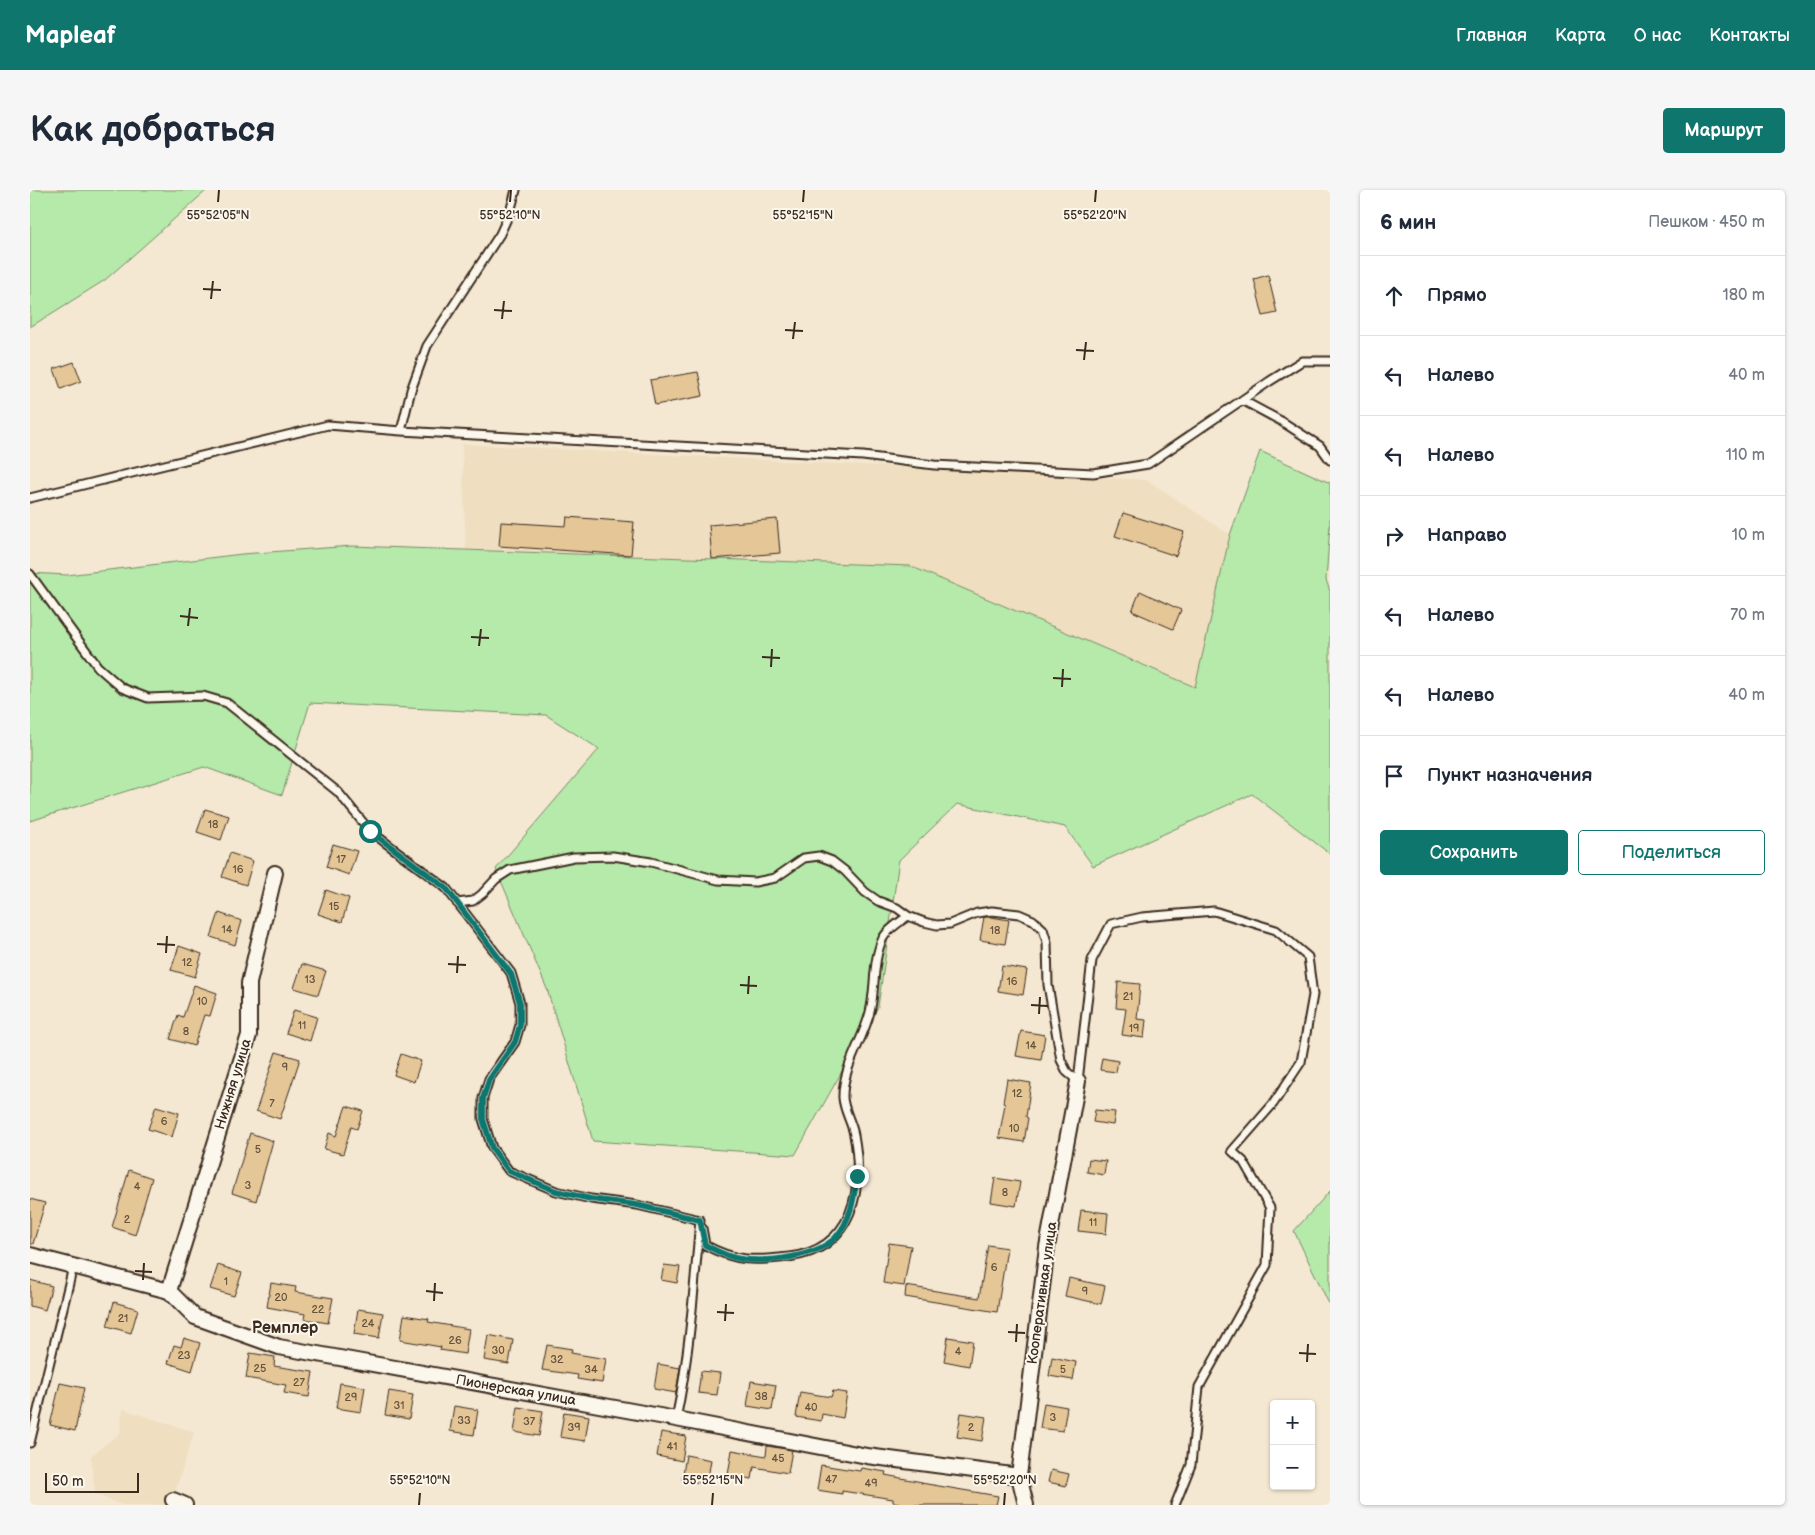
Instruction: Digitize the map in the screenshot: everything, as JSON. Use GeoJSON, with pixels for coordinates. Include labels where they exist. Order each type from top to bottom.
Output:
{"type":"FeatureCollection","features":[{"type":"Feature","properties":{"kind":"street","name":"Нижняя улица"},"geometry":{"type":"LineString","coordinates":[[168,1291],[249,1035],[249,983],[275,873]]}},
{"type":"Feature","properties":{"kind":"street","name":"Кооперативная улица"},"geometry":{"type":"LineString","coordinates":[[1026,1505],[1019,1476],[1047,1247],[1078,1081]]}},
{"type":"Feature","properties":{"kind":"street","name":"Пионерская улица"},"geometry":{"type":"LineString","coordinates":[[30,1256],[168,1291],[195,1317],[279,1347],[676,1419],[867,1456],[1019,1476]]}},
{"type":"Feature","properties":{"kind":"lane"},"geometry":{"type":"LineString","coordinates":[[401,432],[411,390],[427,346],[500,234],[510,212],[516,190]]}},
{"type":"Feature","properties":{"kind":"lane"},"geometry":{"type":"LineString","coordinates":[[30,498],[328,425],[401,432],[863,456],[934,465],[1093,473],[1148,464],[1302,361],[1330,361]]}},
{"type":"Feature","properties":{"kind":"lane"},"geometry":{"type":"LineString","coordinates":[[1242,400],[1281,421],[1320,446],[1330,460]]}},
{"type":"Feature","properties":{"kind":"lane"},"geometry":{"type":"LineString","coordinates":[[1320,446],[1330,446]]}},
{"type":"Feature","properties":{"kind":"lane"},"geometry":{"type":"LineString","coordinates":[[30,574],[98,666],[122,688],[148,698],[203,696],[227,704],[338,792],[370,831],[446,888],[511,974],[520,1003],[520,1025],[515,1042],[489,1080],[483,1098],[483,1119],[492,1148],[509,1171],[556,1191],[591,1199],[637,1205],[700,1220]]}},
{"type":"Feature","properties":{"kind":"lane"},"geometry":{"type":"LineString","coordinates":[[457,903],[472,900],[482,894],[496,879],[510,870],[574,857],[613,856],[651,862],[718,880],[755,882],[775,878],[804,858],[819,856],[832,862],[865,892],[878,901],[897,908],[908,916],[924,922],[937,925],[950,924],[977,913],[992,911],[1019,914],[1034,920],[1043,929],[1047,942],[1048,985],[1060,1060],[1067,1072],[1078,1081]]}},
{"type":"Feature","properties":{"kind":"lane"},"geometry":{"type":"LineString","coordinates":[[1078,1081],[1092,960],[1111,924],[1142,917],[1214,911],[1276,930],[1308,957],[1312,995],[1302,1062],[1273,1104],[1232,1151],[1243,1161],[1270,1208],[1267,1265],[1199,1387],[1191,1465],[1175,1505]]}},
{"type":"Feature","properties":{"kind":"lane"},"geometry":{"type":"LineString","coordinates":[[700,1220],[705,1245],[723,1255],[742,1259],[764,1260],[793,1256],[816,1250],[835,1237],[844,1225],[854,1201],[857,1176],[854,1132],[843,1099],[845,1082],[850,1064],[870,1014],[877,954],[884,937],[895,925],[908,916]]}},
{"type":"Feature","properties":{"kind":"lane"},"geometry":{"type":"LineString","coordinates":[[676,1419],[688,1353],[700,1220]]}},
{"type":"Feature","properties":{"kind":"lane"},"geometry":{"type":"LineString","coordinates":[[30,1443],[73,1266]]}},
{"type":"Feature","properties":{"kind":"shaded area"},"geometry":{"type":"Polygon","coordinates":[[[462,444],[1147,480],[1230,535],[1196,687],[910,566],[466,550],[462,444]]]}},
{"type":"Feature","properties":{"kind":"shaded area"},"geometry":{"type":"Polygon","coordinates":[[[123,1409],[194,1432],[171,1505],[122,1505],[95,1494],[91,1456],[120,1433],[123,1409]]]}},
{"type":"Feature","properties":{"kind":"green space"},"geometry":{"type":"Polygon","coordinates":[[[30,190],[207,190],[105,280],[30,327],[30,190]]]}},
{"type":"Feature","properties":{"kind":"green space"},"geometry":{"type":"Polygon","coordinates":[[[1260,451],[1330,483],[1330,525],[1326,580],[1330,591],[1330,854],[1252,794],[1093,866],[1065,827],[957,804],[899,860],[878,1007],[795,1155],[593,1141],[547,989],[496,869],[599,749],[546,715],[310,703],[282,795],[204,767],[30,821],[30,573],[67,575],[242,554],[352,546],[910,566],[1195,687],[1230,535],[1260,451]]]}},
{"type":"Feature","properties":{"kind":"green space"},"geometry":{"type":"Polygon","coordinates":[[[1330,1191],[1330,1306],[1294,1231],[1330,1191]]]}},
{"type":"Feature","properties":{"kind":"building"},"geometry":{"type":"Polygon","coordinates":[[[1268,275],[1277,313],[1263,316],[1254,279],[1268,275]]]}},
{"type":"Feature","properties":{"kind":"building"},"geometry":{"type":"Polygon","coordinates":[[[74,362],[81,381],[61,389],[54,369],[74,362]]]}},
{"type":"Feature","properties":{"kind":"building"},"geometry":{"type":"Polygon","coordinates":[[[698,372],[703,396],[655,405],[650,380],[698,372]]]}},
{"type":"Feature","properties":{"kind":"building"},"geometry":{"type":"Polygon","coordinates":[[[1123,513],[1184,532],[1176,556],[1115,536],[1123,513]]]}},
{"type":"Feature","properties":{"kind":"building"},"geometry":{"type":"Polygon","coordinates":[[[567,517],[634,522],[631,555],[499,546],[501,522],[566,526],[567,517]]]}},
{"type":"Feature","properties":{"kind":"building"},"geometry":{"type":"Polygon","coordinates":[[[777,519],[780,553],[712,559],[709,525],[777,519]]]}},
{"type":"Feature","properties":{"kind":"building"},"geometry":{"type":"Polygon","coordinates":[[[1140,591],[1181,610],[1173,629],[1132,611],[1140,591]]]}},
{"type":"Feature","properties":{"kind":"building"},"geometry":{"type":"Polygon","coordinates":[[[205,809],[229,816],[221,840],[197,832],[205,809]]]}},
{"type":"Feature","properties":{"kind":"building"},"geometry":{"type":"Polygon","coordinates":[[[333,844],[357,851],[349,875],[326,867],[333,844]]]}},
{"type":"Feature","properties":{"kind":"building"},"geometry":{"type":"Polygon","coordinates":[[[230,853],[253,861],[246,885],[222,877],[230,853]]]}},
{"type":"Feature","properties":{"kind":"building"},"geometry":{"type":"Polygon","coordinates":[[[326,890],[349,898],[342,922],[318,914],[326,890]]]}},
{"type":"Feature","properties":{"kind":"building"},"geometry":{"type":"Polygon","coordinates":[[[219,913],[242,921],[235,945],[211,937],[219,913]]]}},
{"type":"Feature","properties":{"kind":"building"},"geometry":{"type":"Polygon","coordinates":[[[984,917],[1009,920],[1005,944],[980,940],[984,917]]]}},
{"type":"Feature","properties":{"kind":"building"},"geometry":{"type":"Polygon","coordinates":[[[179,946],[202,954],[195,977],[171,970],[179,946]]]}},
{"type":"Feature","properties":{"kind":"building"},"geometry":{"type":"Polygon","coordinates":[[[302,964],[326,971],[318,995],[294,988],[302,964]]]}},
{"type":"Feature","properties":{"kind":"building"},"geometry":{"type":"Polygon","coordinates":[[[1002,966],[1027,970],[1023,995],[998,991],[1002,966]]]}},
{"type":"Feature","properties":{"kind":"building"},"geometry":{"type":"Polygon","coordinates":[[[1118,982],[1140,984],[1137,1019],[1146,1020],[1144,1038],[1122,1035],[1126,1009],[1116,1008],[1118,982]]]}},
{"type":"Feature","properties":{"kind":"building"},"geometry":{"type":"Polygon","coordinates":[[[194,985],[217,993],[210,1016],[204,1015],[194,1046],[170,1039],[178,1015],[183,1017],[194,985]]]}},
{"type":"Feature","properties":{"kind":"building"},"geometry":{"type":"Polygon","coordinates":[[[294,1010],[317,1017],[310,1041],[286,1033],[294,1010]]]}},
{"type":"Feature","properties":{"kind":"building"},"geometry":{"type":"Polygon","coordinates":[[[1021,1031],[1045,1035],[1041,1060],[1016,1056],[1021,1031]]]}},
{"type":"Feature","properties":{"kind":"building"},"geometry":{"type":"Polygon","coordinates":[[[276,1052],[300,1059],[280,1119],[256,1111],[276,1052]]]}},
{"type":"Feature","properties":{"kind":"building"},"geometry":{"type":"Polygon","coordinates":[[[401,1054],[421,1061],[414,1082],[394,1075],[401,1054]]]}},
{"type":"Feature","properties":{"kind":"building"},"geometry":{"type":"Polygon","coordinates":[[[1102,1058],[1118,1061],[1116,1072],[1100,1070],[1102,1058]]]}},
{"type":"Feature","properties":{"kind":"building"},"geometry":{"type":"Polygon","coordinates":[[[1007,1079],[1031,1083],[1024,1142],[999,1138],[1007,1079]]]}},
{"type":"Feature","properties":{"kind":"building"},"geometry":{"type":"Polygon","coordinates":[[[156,1106],[179,1113],[172,1137],[148,1129],[156,1106]]]}},
{"type":"Feature","properties":{"kind":"building"},"geometry":{"type":"Polygon","coordinates":[[[346,1106],[363,1111],[357,1129],[351,1127],[343,1154],[324,1149],[329,1133],[336,1136],[346,1106]]]}},
{"type":"Feature","properties":{"kind":"building"},"geometry":{"type":"Polygon","coordinates":[[[1095,1110],[1115,1112],[1113,1125],[1093,1122],[1095,1110]]]}},
{"type":"Feature","properties":{"kind":"building"},"geometry":{"type":"Polygon","coordinates":[[[250,1133],[273,1141],[256,1201],[232,1193],[250,1133]]]}},
{"type":"Feature","properties":{"kind":"building"},"geometry":{"type":"Polygon","coordinates":[[[1089,1159],[1106,1161],[1104,1175],[1087,1172],[1089,1159]]]}},
{"type":"Feature","properties":{"kind":"building"},"geometry":{"type":"Polygon","coordinates":[[[129,1170],[152,1178],[135,1235],[112,1227],[129,1170]]]}},
{"type":"Feature","properties":{"kind":"building"},"geometry":{"type":"Polygon","coordinates":[[[995,1178],[1020,1182],[1016,1206],[991,1202],[995,1178]]]}},
{"type":"Feature","properties":{"kind":"building"},"geometry":{"type":"Polygon","coordinates":[[[30,1199],[45,1203],[33,1244],[30,1244],[30,1199]]]}},
{"type":"Feature","properties":{"kind":"building"},"geometry":{"type":"Polygon","coordinates":[[[1081,1210],[1108,1213],[1106,1234],[1078,1231],[1081,1210]]]}},
{"type":"Feature","properties":{"kind":"building"},"geometry":{"type":"Polygon","coordinates":[[[889,1243],[911,1246],[904,1286],[883,1283],[889,1243]]]}},
{"type":"Feature","properties":{"kind":"building"},"geometry":{"type":"Polygon","coordinates":[[[988,1245],[1007,1248],[997,1312],[905,1297],[906,1286],[979,1298],[988,1245]]]}},
{"type":"Feature","properties":{"kind":"building"},"geometry":{"type":"Polygon","coordinates":[[[218,1265],[242,1273],[234,1296],[210,1289],[218,1265]]]}},
{"type":"Feature","properties":{"kind":"building"},"geometry":{"type":"Polygon","coordinates":[[[664,1265],[680,1267],[677,1283],[661,1280],[664,1265]]]}},
{"type":"Feature","properties":{"kind":"building"},"geometry":{"type":"Polygon","coordinates":[[[1069,1278],[1105,1286],[1101,1304],[1065,1296],[1069,1278]]]}},
{"type":"Feature","properties":{"kind":"building"},"geometry":{"type":"Polygon","coordinates":[[[30,1280],[52,1286],[45,1310],[30,1306],[30,1280]]]}},
{"type":"Feature","properties":{"kind":"building"},"geometry":{"type":"Polygon","coordinates":[[[271,1283],[296,1287],[295,1292],[333,1298],[328,1323],[304,1319],[305,1314],[267,1307],[271,1283]]]}},
{"type":"Feature","properties":{"kind":"building"},"geometry":{"type":"Polygon","coordinates":[[[114,1302],[138,1309],[131,1333],[107,1326],[114,1302]]]}},
{"type":"Feature","properties":{"kind":"building"},"geometry":{"type":"Polygon","coordinates":[[[358,1309],[383,1313],[379,1338],[354,1334],[358,1309]]]}},
{"type":"Feature","properties":{"kind":"building"},"geometry":{"type":"Polygon","coordinates":[[[404,1315],[429,1319],[428,1322],[469,1329],[465,1354],[440,1350],[441,1347],[400,1340],[404,1315]]]}},
{"type":"Feature","properties":{"kind":"building"},"geometry":{"type":"Polygon","coordinates":[[[488,1335],[513,1340],[509,1364],[484,1360],[488,1335]]]}},
{"type":"Feature","properties":{"kind":"building"},"geometry":{"type":"Polygon","coordinates":[[[948,1337],[973,1341],[969,1366],[944,1361],[948,1337]]]}},
{"type":"Feature","properties":{"kind":"building"},"geometry":{"type":"Polygon","coordinates":[[[184,1338],[200,1343],[192,1371],[168,1363],[174,1345],[181,1347],[184,1338]]]}},
{"type":"Feature","properties":{"kind":"building"},"geometry":{"type":"Polygon","coordinates":[[[547,1345],[572,1349],[571,1353],[606,1359],[602,1383],[577,1379],[578,1375],[542,1370],[547,1345]]]}},
{"type":"Feature","properties":{"kind":"building"},"geometry":{"type":"Polygon","coordinates":[[[250,1353],[275,1357],[274,1366],[313,1372],[309,1397],[284,1393],[286,1385],[246,1378],[250,1353]]]}},
{"type":"Feature","properties":{"kind":"building"},"geometry":{"type":"Polygon","coordinates":[[[1052,1357],[1076,1362],[1073,1380],[1049,1376],[1052,1357]]]}},
{"type":"Feature","properties":{"kind":"building"},"geometry":{"type":"Polygon","coordinates":[[[658,1364],[680,1368],[676,1393],[654,1389],[658,1364]]]}},
{"type":"Feature","properties":{"kind":"building"},"geometry":{"type":"Polygon","coordinates":[[[701,1371],[720,1373],[717,1395],[698,1393],[701,1371]]]}},
{"type":"Feature","properties":{"kind":"building"},"geometry":{"type":"Polygon","coordinates":[[[751,1381],[776,1385],[772,1410],[747,1406],[751,1381]]]}},
{"type":"Feature","properties":{"kind":"building"},"geometry":{"type":"Polygon","coordinates":[[[60,1383],[84,1388],[75,1431],[50,1425],[60,1383]]]}},
{"type":"Feature","properties":{"kind":"building"},"geometry":{"type":"Polygon","coordinates":[[[340,1383],[365,1387],[361,1412],[336,1408],[340,1383]]]}},
{"type":"Feature","properties":{"kind":"building"},"geometry":{"type":"Polygon","coordinates":[[[389,1391],[413,1395],[409,1419],[385,1415],[389,1391]]]}},
{"type":"Feature","properties":{"kind":"building"},"geometry":{"type":"Polygon","coordinates":[[[833,1391],[847,1393],[843,1418],[822,1414],[821,1421],[796,1417],[800,1392],[831,1397],[833,1391]]]}},
{"type":"Feature","properties":{"kind":"building"},"geometry":{"type":"Polygon","coordinates":[[[1044,1403],[1067,1407],[1063,1431],[1040,1428],[1044,1403]]]}},
{"type":"Feature","properties":{"kind":"building"},"geometry":{"type":"Polygon","coordinates":[[[454,1406],[478,1410],[474,1435],[450,1431],[454,1406]]]}},
{"type":"Feature","properties":{"kind":"building"},"geometry":{"type":"Polygon","coordinates":[[[518,1407],[543,1411],[539,1436],[514,1432],[518,1407]]]}},
{"type":"Feature","properties":{"kind":"building"},"geometry":{"type":"Polygon","coordinates":[[[564,1412],[589,1416],[585,1441],[560,1437],[564,1412]]]}},
{"type":"Feature","properties":{"kind":"building"},"geometry":{"type":"Polygon","coordinates":[[[961,1413],[986,1417],[982,1441],[957,1437],[961,1413]]]}},
{"type":"Feature","properties":{"kind":"building"},"geometry":{"type":"Polygon","coordinates":[[[661,1432],[686,1436],[682,1461],[657,1456],[661,1432]]]}},
{"type":"Feature","properties":{"kind":"building"},"geometry":{"type":"Polygon","coordinates":[[[767,1446],[792,1450],[788,1473],[754,1467],[752,1479],[728,1475],[732,1450],[766,1456],[767,1446]]]}},
{"type":"Feature","properties":{"kind":"building"},"geometry":{"type":"Polygon","coordinates":[[[686,1455],[711,1460],[707,1484],[682,1480],[686,1455]]]}},
{"type":"Feature","properties":{"kind":"building"},"geometry":{"type":"Polygon","coordinates":[[[821,1465],[860,1471],[861,1468],[886,1472],[885,1475],[921,1483],[998,1496],[996,1505],[910,1505],[893,1502],[893,1499],[842,1491],[842,1494],[817,1490],[821,1465]]]}},
{"type":"Feature","properties":{"kind":"building"},"geometry":{"type":"Polygon","coordinates":[[[1051,1470],[1069,1474],[1066,1486],[1048,1482],[1051,1470]]]}},
{"type":"Feature","properties":{"kind":"district","name":"Ремплер"},"geometry":{"type":"Point","coordinates":[285,1328]}},
{"type":"Feature","properties":{"kind":"route"},"geometry":{"type":"LineString","coordinates":[[370,831],[446,888],[511,974],[520,1003],[520,1025],[515,1042],[489,1080],[483,1098],[483,1119],[492,1148],[509,1171],[556,1191],[591,1199],[637,1205],[700,1220],[705,1245],[723,1255],[742,1259],[764,1260],[793,1256],[816,1250],[835,1237],[848,1219],[854,1201],[857,1176]]}}]}
